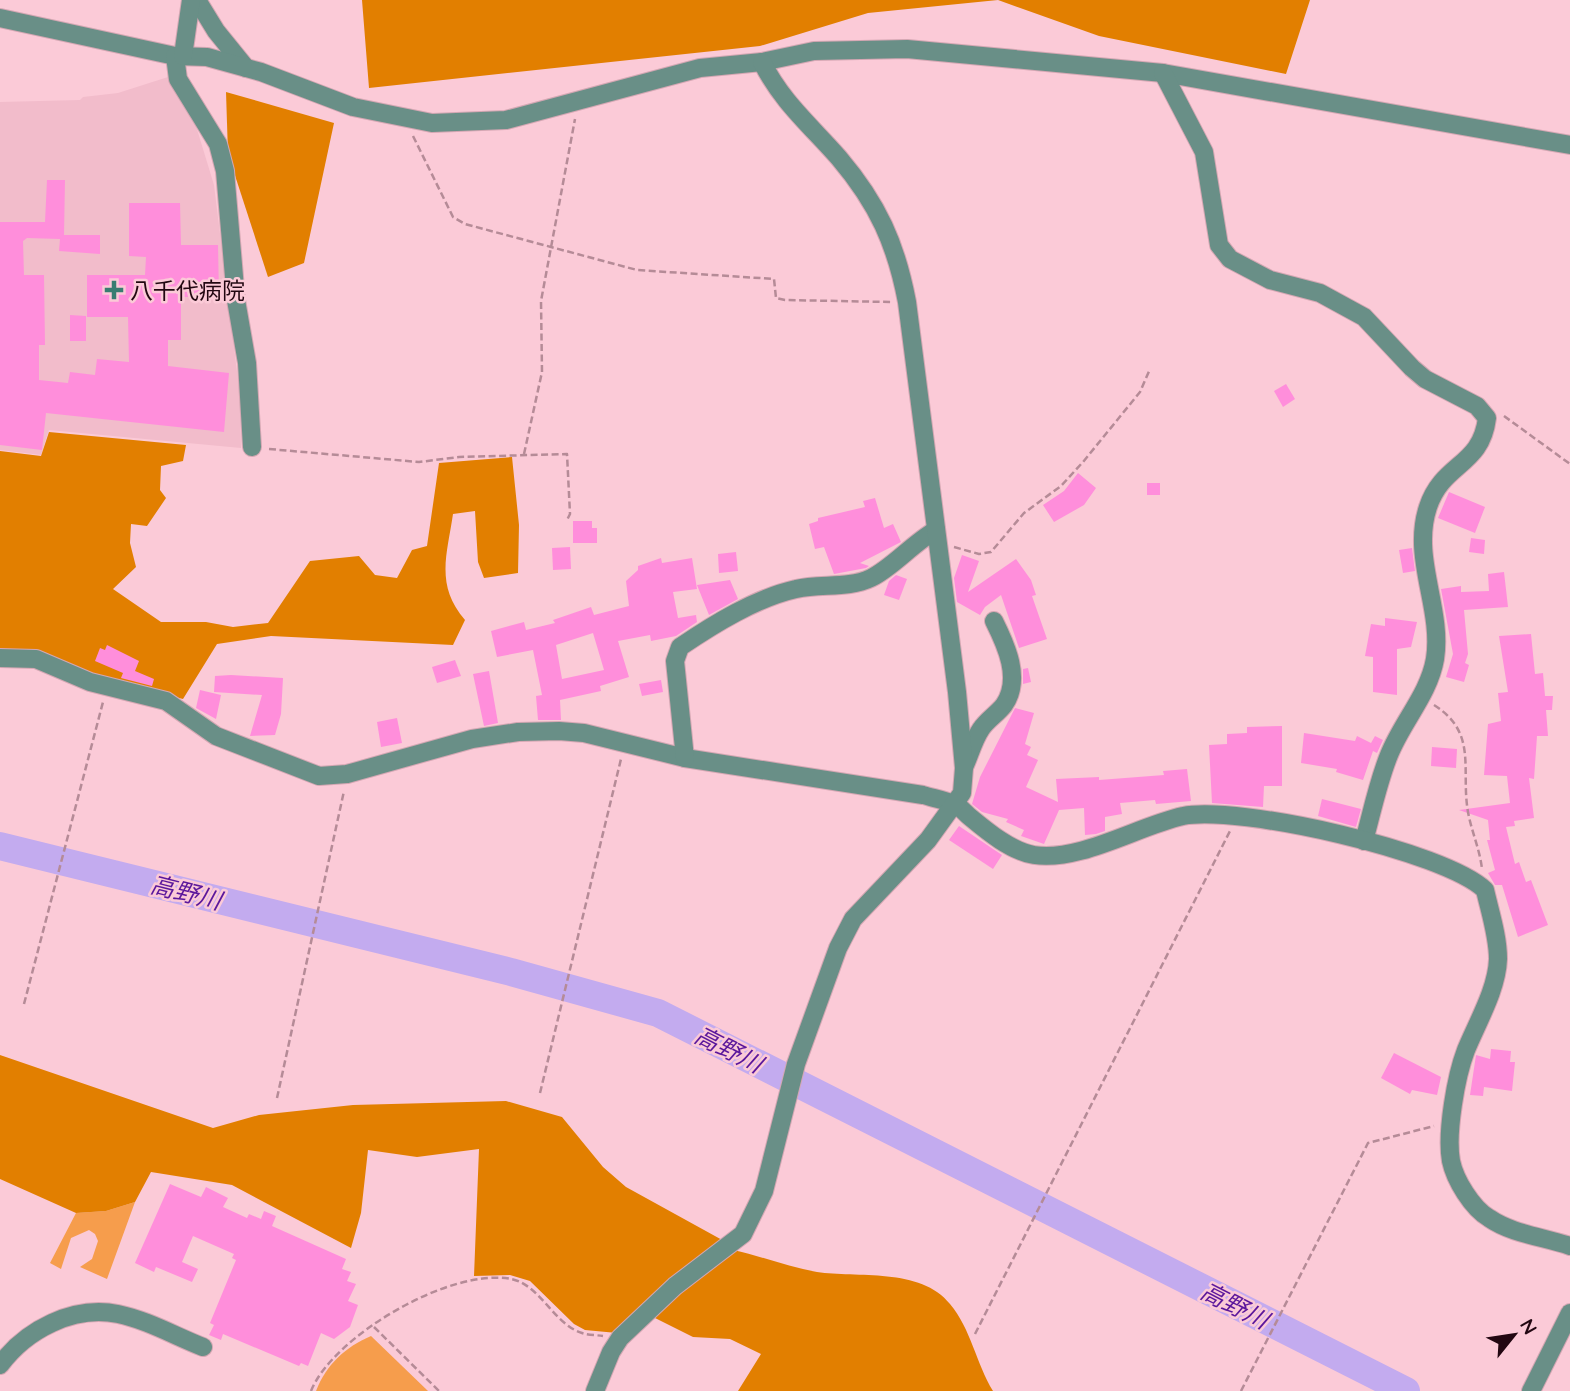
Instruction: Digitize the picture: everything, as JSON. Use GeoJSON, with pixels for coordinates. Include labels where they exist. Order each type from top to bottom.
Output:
{"type":"FeatureCollection","features":[{"type":"Feature","properties":{"kind":"street"},"geometry":{"type":"LineString","coordinates":[[191,0],[179,56],[178,79],[218,144],[225,171],[236,300],[247,363],[252,447]]}},
{"type":"Feature","properties":{"kind":"street"},"geometry":{"type":"LineString","coordinates":[[197,0],[216,32],[246,68]]}},
{"type":"Feature","properties":{"kind":"street"},"geometry":{"type":"LineString","coordinates":[[0,18],[179,56],[207,57],[246,68],[352,107],[432,123],[506,120],[700,68],[762,62],[814,51],[907,49],[1163,73],[1570,145]]}},
{"type":"Feature","properties":{"kind":"street"},"geometry":{"type":"LineString","coordinates":[[595,1391],[611,1352],[620,1338],[675,1286],[743,1234],[765,1191],[786,1097],[838,948],[853,919],[928,841],[962,793],[964,768],[937,536],[907,302],[898,256],[877,208],[839,159],[787,105],[762,62]]}},
{"type":"Feature","properties":{"kind":"street"},"geometry":{"type":"LineString","coordinates":[[1163,73],[1204,152],[1219,245],[1230,259],[1270,280],[1320,293],[1364,317],[1425,379],[1477,406],[1487,418],[1486,433],[1478,451],[1447,474],[1428,507],[1422,554],[1436,655],[1432,674],[1390,753],[1364,841]]}},
{"type":"Feature","properties":{"kind":"street"},"geometry":{"type":"LineString","coordinates":[[685,758],[675,662],[680,647],[774,596],[812,586],[830,586],[869,579],[937,536]]}},
{"type":"Feature","properties":{"kind":"street"},"geometry":{"type":"LineString","coordinates":[[964,768],[980,730],[1005,703],[1010,688],[1012,670],[1007,648],[994,621]]}},
{"type":"Feature","properties":{"kind":"street"},"geometry":{"type":"LineString","coordinates":[[0,658],[36,659],[60,671],[166,701],[216,736],[319,776],[348,774],[472,739],[518,732],[584,733],[685,758],[923,795],[956,804],[987,831],[1016,849],[1032,855],[1052,856],[1186,816],[1271,819],[1364,841],[1437,863],[1467,877],[1485,890],[1498,959],[1493,984],[1464,1055],[1452,1121],[1451,1160],[1473,1204],[1488,1218],[1514,1230],[1570,1246]]}},
{"type":"Feature","properties":{"kind":"street"},"geometry":{"type":"LineString","coordinates":[[0,1365],[19,1343],[33,1333],[70,1317],[98,1313],[117,1314],[141,1321],[203,1348]]}},
{"type":"Feature","properties":{"kind":"street"},"geometry":{"type":"LineString","coordinates":[[1531,1391],[1570,1313]]}},
{"type":"Feature","properties":{"kind":"path"},"geometry":{"type":"LineString","coordinates":[[524,455],[542,372],[541,301],[578,102]]}},
{"type":"Feature","properties":{"kind":"path"},"geometry":{"type":"LineString","coordinates":[[404,117],[453,217],[465,224],[637,270],[774,279],[776,298],[785,300],[907,302]]}},
{"type":"Feature","properties":{"kind":"path"},"geometry":{"type":"LineString","coordinates":[[937,536],[979,554],[991,552],[1024,513],[1061,486],[1083,462],[1140,392],[1150,369]]}},
{"type":"Feature","properties":{"kind":"path"},"geometry":{"type":"LineString","coordinates":[[1487,418],[1494,414],[1507,416],[1570,464]]}},
{"type":"Feature","properties":{"kind":"path"},"geometry":{"type":"LineString","coordinates":[[252,447],[304,455],[419,462],[567,454],[570,514],[567,520]]}},
{"type":"Feature","properties":{"kind":"path"},"geometry":{"type":"LineString","coordinates":[[24,1004],[107,686]]}},
{"type":"Feature","properties":{"kind":"path"},"geometry":{"type":"LineString","coordinates":[[1420,696],[1450,715],[1464,742],[1465,789],[1485,890]]}},
{"type":"Feature","properties":{"kind":"path"},"geometry":{"type":"LineString","coordinates":[[540,1093],[625,742]]}},
{"type":"Feature","properties":{"kind":"path"},"geometry":{"type":"LineString","coordinates":[[277,1098],[348,774]]}},
{"type":"Feature","properties":{"kind":"path"},"geometry":{"type":"LineString","coordinates":[[975,1334],[1236,818]]}},
{"type":"Feature","properties":{"kind":"path"},"geometry":{"type":"LineString","coordinates":[[1241,1391],[1368,1143],[1452,1121]]}},
{"type":"Feature","properties":{"kind":"path"},"geometry":{"type":"LineString","coordinates":[[311,1391],[327,1363],[350,1341],[395,1311],[454,1285],[481,1279],[511,1279],[527,1286],[581,1333],[620,1338]]}},
{"type":"Feature","properties":{"kind":"path"},"geometry":{"type":"LineString","coordinates":[[374,1327],[439,1391]]}},
{"type":"Feature","properties":{"kind":"shaded area"},"geometry":{"type":"Polygon","coordinates":[[[362,0],[998,0],[868,13],[760,46],[369,88],[362,0]]]}},
{"type":"Feature","properties":{"kind":"shaded area"},"geometry":{"type":"Polygon","coordinates":[[[998,0],[1310,0],[1286,74],[1099,36],[998,0]]]}},
{"type":"Feature","properties":{"kind":"shaded area","name":"八千代病院"},"geometry":{"type":"Polygon","coordinates":[[[168,77],[196,126],[214,185],[240,396],[241,448],[49,430],[41,455],[0,450],[0,102],[80,100],[83,97],[118,93],[168,77]]]}},
{"type":"Feature","properties":{"kind":"shaded area"},"geometry":{"type":"Polygon","coordinates":[[[226,92],[334,123],[304,263],[268,277],[228,154],[226,92]]]}},
{"type":"Feature","properties":{"kind":"shaded area"},"geometry":{"type":"Polygon","coordinates":[[[49,432],[186,445],[183,461],[161,466],[160,490],[166,498],[147,526],[131,524],[130,543],[136,567],[113,589],[161,622],[206,622],[233,627],[268,623],[310,561],[359,556],[375,575],[397,578],[412,550],[427,546],[439,463],[512,457],[519,525],[518,573],[484,578],[478,562],[475,511],[453,514],[446,556],[446,582],[456,607],[465,620],[453,645],[271,636],[217,644],[183,699],[0,654],[0,451],[41,456],[49,432]]]}},
{"type":"Feature","properties":{"kind":"shaded area"},"geometry":{"type":"Polygon","coordinates":[[[0,1055],[213,1128],[259,1115],[353,1105],[506,1101],[562,1117],[603,1167],[626,1187],[724,1241],[617,1333],[585,1330],[574,1324],[530,1281],[510,1275],[474,1276],[479,1149],[417,1157],[368,1150],[361,1213],[351,1248],[232,1185],[151,1172],[135,1202],[106,1211],[76,1213],[0,1179],[0,1055]]]}},
{"type":"Feature","properties":{"kind":"shaded area"},"geometry":{"type":"Polygon","coordinates":[[[135,1202],[107,1279],[80,1267],[92,1259],[98,1241],[95,1234],[89,1230],[71,1238],[61,1269],[50,1263],[76,1213],[106,1211],[135,1202]]]}},
{"type":"Feature","properties":{"kind":"shaded area"},"geometry":{"type":"Polygon","coordinates":[[[733,1250],[817,1272],[905,1279],[938,1292],[963,1324],[993,1391],[738,1391],[761,1354],[730,1339],[693,1337],[651,1316],[733,1250]]]}},
{"type":"Feature","properties":{"kind":"shaded area"},"geometry":{"type":"Polygon","coordinates":[[[371,1336],[428,1391],[316,1391],[325,1373],[338,1358],[371,1336]]]}},
{"type":"Feature","properties":{"kind":"building"},"geometry":{"type":"Polygon","coordinates":[[[47,180],[65,180],[64,235],[100,235],[100,254],[59,251],[60,239],[27,238],[23,241],[24,275],[44,275],[45,345],[39,345],[39,380],[68,383],[70,372],[95,375],[97,359],[129,362],[128,317],[87,317],[87,275],[145,275],[146,257],[129,256],[129,203],[180,203],[181,245],[218,245],[219,297],[181,297],[181,340],[168,340],[168,366],[229,373],[224,432],[46,413],[42,450],[0,445],[0,222],[45,222],[47,180]]]}},
{"type":"Feature","properties":{"kind":"building"},"geometry":{"type":"Polygon","coordinates":[[[70,315],[86,316],[86,341],[70,341],[70,315]]]}},
{"type":"Feature","properties":{"kind":"building"},"geometry":{"type":"Polygon","coordinates":[[[1286,384],[1295,399],[1283,407],[1274,391],[1286,384]]]}},
{"type":"Feature","properties":{"kind":"building"},"geometry":{"type":"Polygon","coordinates":[[[1078,473],[1096,488],[1084,505],[1054,522],[1043,505],[1064,491],[1078,473]]]}},
{"type":"Feature","properties":{"kind":"building"},"geometry":{"type":"Polygon","coordinates":[[[1147,483],[1160,483],[1160,495],[1147,495],[1147,483]]]}},
{"type":"Feature","properties":{"kind":"building"},"geometry":{"type":"Polygon","coordinates":[[[1449,492],[1485,507],[1475,533],[1438,518],[1449,492]]]}},
{"type":"Feature","properties":{"kind":"building"},"geometry":{"type":"Polygon","coordinates":[[[875,498],[884,528],[893,524],[901,542],[860,563],[869,566],[866,568],[834,574],[824,547],[815,549],[809,524],[818,521],[818,518],[865,507],[863,501],[875,498]]]}},
{"type":"Feature","properties":{"kind":"building"},"geometry":{"type":"Polygon","coordinates":[[[573,521],[592,521],[592,528],[597,528],[597,543],[573,543],[573,521]]]}},
{"type":"Feature","properties":{"kind":"building"},"geometry":{"type":"Polygon","coordinates":[[[1471,538],[1485,540],[1484,554],[1469,552],[1471,538]]]}},
{"type":"Feature","properties":{"kind":"building"},"geometry":{"type":"Polygon","coordinates":[[[570,547],[571,569],[553,570],[552,548],[570,547]]]}},
{"type":"Feature","properties":{"kind":"building"},"geometry":{"type":"Polygon","coordinates":[[[1412,548],[1415,571],[1403,573],[1399,550],[1412,548]]]}},
{"type":"Feature","properties":{"kind":"building"},"geometry":{"type":"Polygon","coordinates":[[[736,552],[738,571],[719,573],[718,554],[736,552]]]}},
{"type":"Feature","properties":{"kind":"building"},"geometry":{"type":"Polygon","coordinates":[[[962,555],[979,561],[968,592],[1016,559],[1031,580],[1036,595],[1032,596],[1047,639],[1019,648],[1001,595],[985,607],[980,615],[957,602],[954,578],[962,555]]]}},
{"type":"Feature","properties":{"kind":"building"},"geometry":{"type":"Polygon","coordinates":[[[661,558],[662,563],[692,558],[697,589],[673,592],[678,618],[696,615],[697,622],[676,636],[651,641],[650,635],[618,641],[629,677],[600,686],[601,691],[560,700],[561,720],[538,720],[536,696],[542,695],[533,650],[497,657],[491,631],[524,622],[526,630],[555,623],[553,620],[591,607],[594,615],[629,606],[626,581],[638,570],[638,566],[661,558]],[[593,633],[556,645],[562,679],[604,670],[593,633]]]}},
{"type":"Feature","properties":{"kind":"building"},"geometry":{"type":"Polygon","coordinates":[[[1504,572],[1508,607],[1464,610],[1468,654],[1465,663],[1469,665],[1464,682],[1446,677],[1453,654],[1441,589],[1461,586],[1461,592],[1489,591],[1488,574],[1504,572]]]}},
{"type":"Feature","properties":{"kind":"building"},"geometry":{"type":"Polygon","coordinates":[[[896,575],[907,579],[899,600],[884,595],[889,581],[896,575]]]}},
{"type":"Feature","properties":{"kind":"building"},"geometry":{"type":"Polygon","coordinates":[[[730,580],[738,599],[709,615],[697,585],[730,580]]]}},
{"type":"Feature","properties":{"kind":"building"},"geometry":{"type":"Polygon","coordinates":[[[1385,618],[1417,622],[1411,647],[1397,649],[1397,695],[1373,692],[1373,657],[1365,656],[1371,624],[1385,626],[1385,618]]]}},
{"type":"Feature","properties":{"kind":"building"},"geometry":{"type":"Polygon","coordinates":[[[1531,634],[1535,674],[1543,673],[1545,696],[1553,696],[1552,710],[1546,710],[1548,736],[1537,736],[1534,779],[1529,778],[1534,818],[1514,821],[1515,826],[1506,827],[1515,864],[1519,862],[1526,882],[1531,880],[1548,925],[1518,937],[1502,885],[1495,885],[1488,873],[1495,870],[1487,840],[1490,840],[1488,820],[1459,810],[1510,803],[1507,776],[1484,775],[1488,724],[1501,721],[1498,693],[1508,692],[1499,636],[1531,634]]]}},
{"type":"Feature","properties":{"kind":"building"},"geometry":{"type":"Polygon","coordinates":[[[107,645],[139,661],[135,671],[154,679],[152,686],[121,678],[123,673],[95,661],[100,648],[105,650],[107,645]]]}},
{"type":"Feature","properties":{"kind":"building"},"geometry":{"type":"Polygon","coordinates":[[[455,660],[461,676],[437,683],[432,667],[455,660]]]}},
{"type":"Feature","properties":{"kind":"building"},"geometry":{"type":"Polygon","coordinates":[[[1028,668],[1031,682],[1023,684],[1023,669],[1028,668]]]}},
{"type":"Feature","properties":{"kind":"building"},"geometry":{"type":"Polygon","coordinates":[[[489,671],[498,723],[484,726],[473,674],[489,671]]]}},
{"type":"Feature","properties":{"kind":"building"},"geometry":{"type":"Polygon","coordinates":[[[215,676],[283,678],[281,714],[275,735],[250,736],[262,695],[214,692],[215,676]]]}},
{"type":"Feature","properties":{"kind":"building"},"geometry":{"type":"Polygon","coordinates":[[[661,680],[663,692],[642,696],[639,684],[661,680]]]}},
{"type":"Feature","properties":{"kind":"building"},"geometry":{"type":"Polygon","coordinates":[[[200,690],[221,695],[216,719],[196,708],[200,690]]]}},
{"type":"Feature","properties":{"kind":"building"},"geometry":{"type":"Polygon","coordinates":[[[1015,708],[1034,713],[1025,744],[1031,747],[1027,755],[1038,760],[1026,787],[1058,802],[1056,779],[1099,777],[1099,780],[1164,775],[1163,771],[1187,769],[1191,801],[1120,803],[1122,814],[1105,817],[1105,831],[1085,835],[1084,808],[1059,810],[1044,844],[1021,836],[1024,830],[1006,822],[1008,819],[982,812],[972,804],[980,777],[1015,708]]]}},
{"type":"Feature","properties":{"kind":"building"},"geometry":{"type":"Polygon","coordinates":[[[397,718],[402,743],[381,747],[377,722],[397,718]]]}},
{"type":"Feature","properties":{"kind":"building"},"geometry":{"type":"Polygon","coordinates":[[[1282,726],[1282,786],[1264,786],[1263,807],[1212,803],[1209,745],[1227,744],[1227,734],[1247,733],[1247,727],[1282,726]]]}},
{"type":"Feature","properties":{"kind":"building"},"geometry":{"type":"Polygon","coordinates":[[[1304,733],[1355,741],[1357,736],[1371,743],[1375,736],[1383,740],[1377,753],[1373,751],[1363,780],[1336,772],[1337,769],[1301,763],[1304,733]]]}},
{"type":"Feature","properties":{"kind":"building"},"geometry":{"type":"Polygon","coordinates":[[[1432,747],[1457,749],[1456,768],[1431,766],[1432,747]]]}},
{"type":"Feature","properties":{"kind":"building"},"geometry":{"type":"Polygon","coordinates":[[[1322,799],[1361,809],[1356,827],[1318,816],[1322,799]]]}},
{"type":"Feature","properties":{"kind":"building"},"geometry":{"type":"Polygon","coordinates":[[[959,826],[1002,855],[993,869],[949,840],[959,826]]]}},
{"type":"Feature","properties":{"kind":"building"},"geometry":{"type":"Polygon","coordinates":[[[1491,1049],[1511,1051],[1510,1062],[1515,1062],[1512,1091],[1484,1087],[1483,1096],[1470,1095],[1476,1055],[1490,1059],[1491,1049]]]}},
{"type":"Feature","properties":{"kind":"building"},"geometry":{"type":"Polygon","coordinates":[[[1394,1053],[1441,1077],[1437,1095],[1412,1090],[1410,1094],[1381,1078],[1394,1053]]]}},
{"type":"Feature","properties":{"kind":"building"},"geometry":{"type":"Polygon","coordinates":[[[170,1184],[201,1197],[206,1187],[228,1198],[223,1207],[247,1218],[249,1214],[261,1219],[264,1211],[276,1216],[272,1226],[346,1259],[342,1269],[351,1272],[347,1281],[356,1284],[348,1301],[358,1305],[350,1327],[334,1339],[321,1333],[308,1366],[301,1363],[299,1366],[223,1334],[221,1340],[209,1335],[214,1325],[210,1323],[236,1260],[232,1258],[234,1254],[193,1236],[182,1262],[198,1269],[192,1282],[156,1267],[154,1272],[135,1263],[170,1184]]]}},
{"type":"Feature","properties":{"kind":"waterway","name":"高野川"},"geometry":{"type":"LineString","coordinates":[[0,846],[511,972],[658,1013],[1406,1391]]}},
{"type":"Feature","properties":{"kind":"place","name":"八千代病院"},"geometry":{"type":"Point","coordinates":[114,290]}}]}
